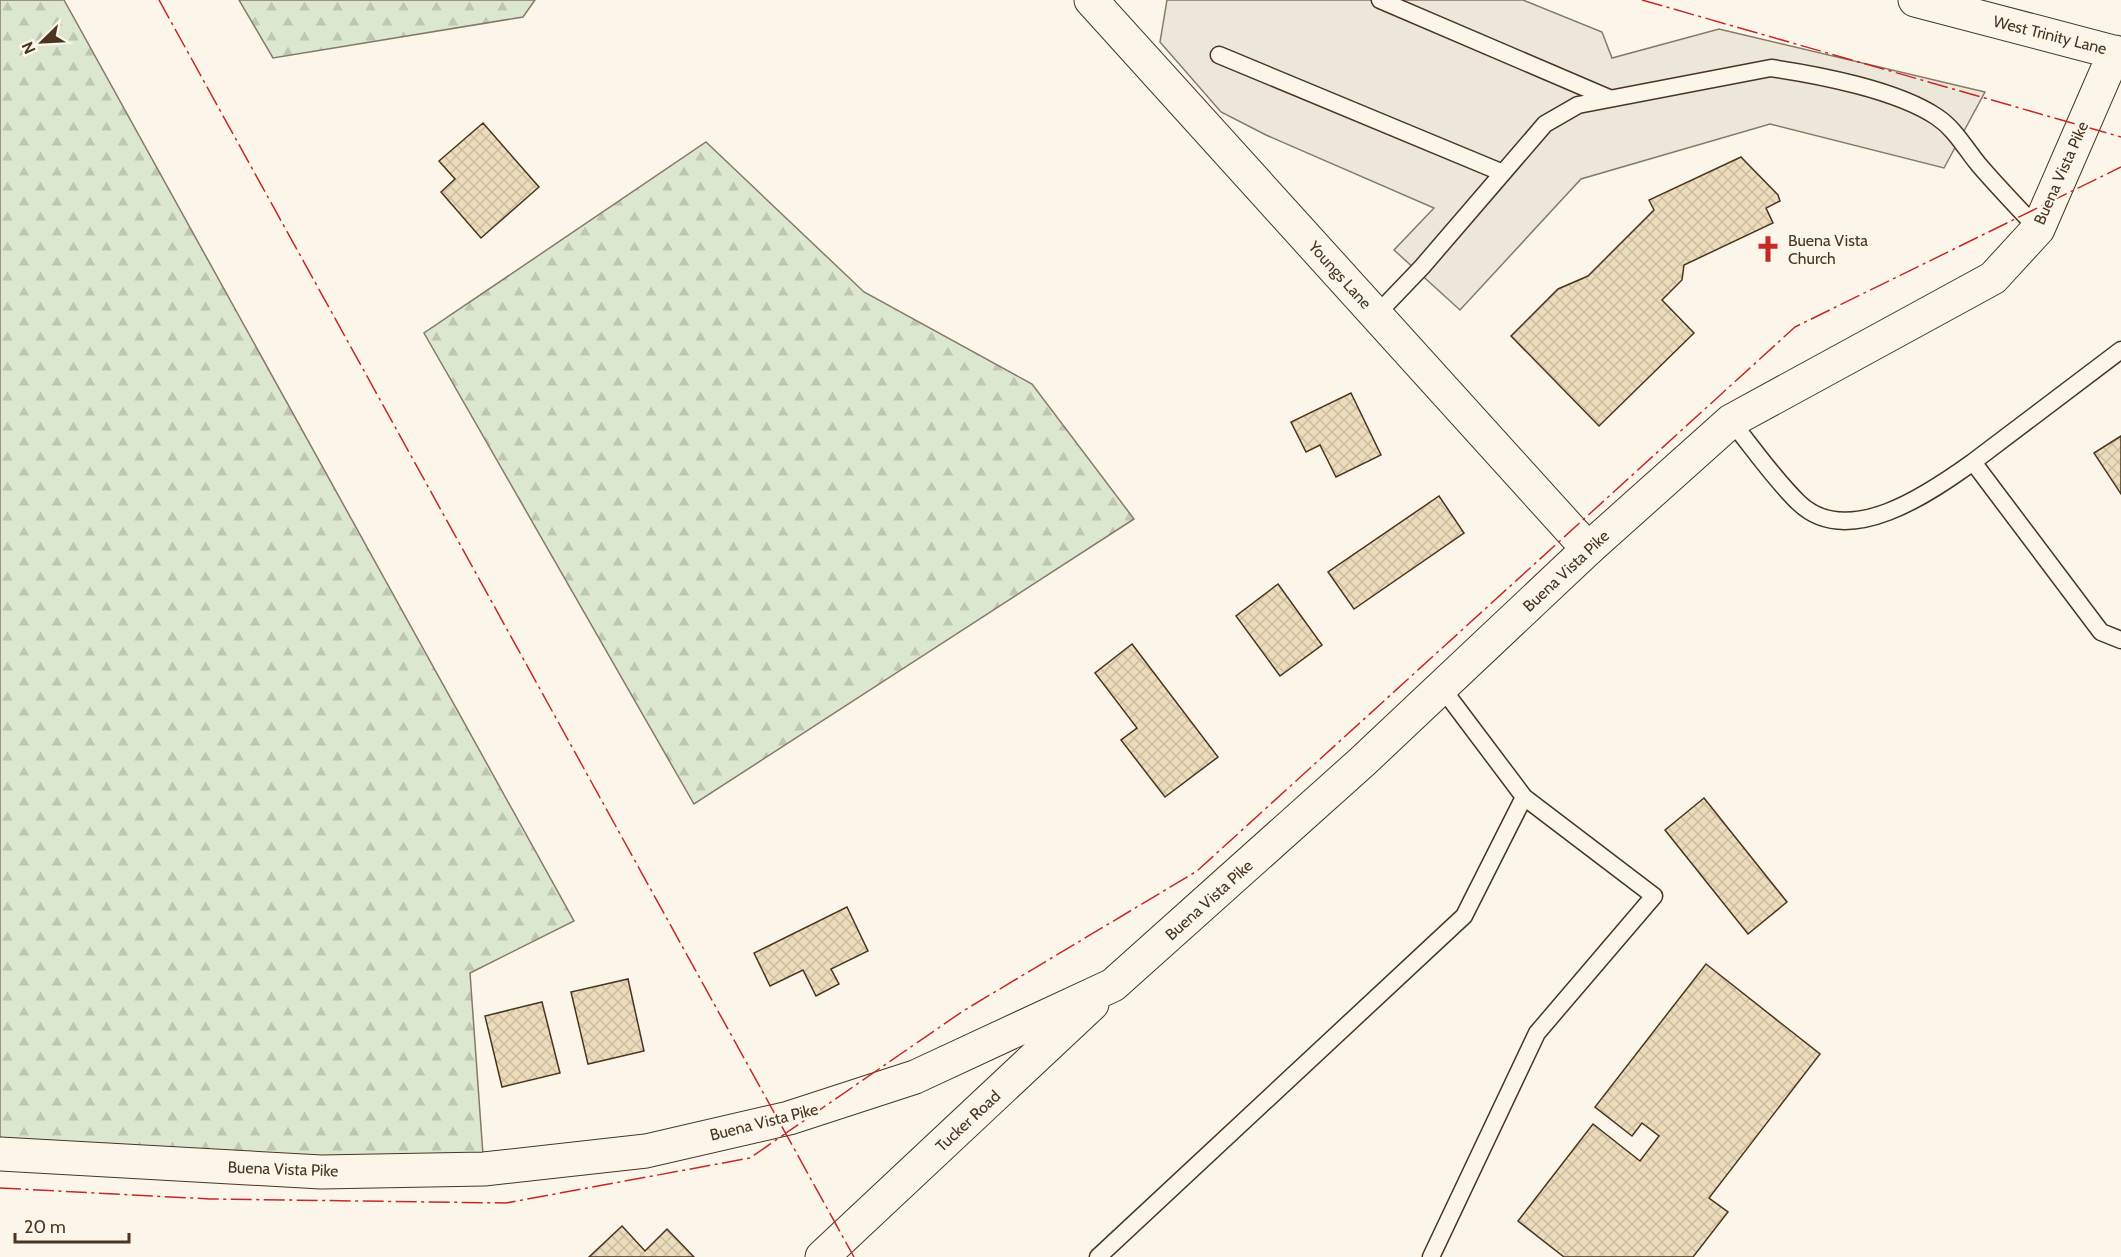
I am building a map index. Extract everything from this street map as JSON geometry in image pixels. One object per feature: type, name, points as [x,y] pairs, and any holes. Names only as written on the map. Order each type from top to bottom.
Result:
[{"type":"main road","name":"Youngs Lane","points":[[1091,0],[1588,549]]},
{"type":"main road","name":"West Trinity Lane","points":[[1915,0],[2118,53]]},
{"type":"main road","name":"Buena Vista Pike","points":[[0,1154],[321,1172],[484,1168],[646,1151],[789,1118],[915,1077],[1113,985],[1362,762],[1588,549],[1731,421],[1993,278],[2038,229],[2118,53]]},
{"type":"main road","name":"Tucker Road","points":[[822,1257],[1113,985]]},
{"type":"lane","points":[[1380,0],[1610,98]]},
{"type":"lane","points":[[1219,55],[1503,173]]},
{"type":"lane","points":[[1376,315],[1545,124],[1578,105],[1771,68],[1797,71],[1900,98],[1937,117],[1961,139],[1977,163],[2038,229]]},
{"type":"lane","points":[[1731,421],[1800,504],[1823,518],[1848,522],[1895,509],[1934,491],[2121,350]]},
{"type":"lane","points":[[1973,462],[2102,632],[2121,640]]},
{"type":"lane","points":[[1431,1257],[1537,1033],[1654,896],[1524,797],[1442,688]]},
{"type":"lane","points":[[1098,1257],[1464,916],[1524,797]]},
{"type":"green space","points":[[0,0],[64,0],[574,921],[470,973],[484,1169],[0,1154]]},
{"type":"green space","points":[[239,0],[535,0],[523,17],[273,58]]},
{"type":"green space","points":[[706,142],[864,292],[1032,384],[1134,519],[694,804],[424,333]]},
{"type":"shaded area","points":[[1167,0],[1523,0],[1602,32],[1612,58],[1719,29],[1985,92],[1944,168],[1770,124],[1581,179],[1460,310],[1394,250],[1434,208],[1266,135],[1221,112],[1160,42]]},
{"type":"building","points":[[483,123],[539,187],[481,238],[441,192],[455,179],[439,161]]},
{"type":"building","points":[[1741,157],[1778,195],[1780,201],[1766,208],[1773,223],[1684,265],[1682,280],[1662,300],[1694,333],[1599,426],[1511,336],[1558,289],[1588,276],[1654,210],[1649,200]]},
{"type":"building","points":[[1351,393],[1381,455],[1336,477],[1320,445],[1306,452],[1291,422]]},
{"type":"building","points":[[2121,436],[2121,494],[2094,453]]},
{"type":"building","points":[[1439,496],[1464,533],[1354,609],[1328,572]]},
{"type":"building","points":[[1278,584],[1322,645],[1280,676],[1236,616]]},
{"type":"building","points":[[1132,644],[1218,757],[1165,797],[1121,740],[1137,728],[1095,673]]},
{"type":"building","points":[[1704,798],[1787,902],[1748,934],[1665,830]]},
{"type":"building","points":[[847,907],[868,951],[831,969],[839,984],[816,996],[803,970],[770,986],[754,953]]},
{"type":"building","points":[[1706,964],[1820,1054],[1709,1198],[1728,1212],[1693,1257],[1564,1257],[1518,1221],[1593,1124],[1640,1161],[1659,1136],[1642,1123],[1632,1136],[1595,1107]]},
{"type":"building","points":[[628,979],[644,1051],[588,1064],[571,992]]},
{"type":"building","points":[[542,1002],[560,1073],[502,1087],[485,1016]]},
{"type":"building","points":[[622,1226],[645,1251],[667,1229],[694,1257],[589,1257]]},
{"type":"power","points":[[159,0],[854,1257]]},
{"type":"power","points":[[1642,0],[2121,137]]},
{"type":"power","points":[[0,1188],[210,1199],[506,1203],[750,1158],[963,1011],[1197,871],[1795,327],[2121,167]]},
{"type":"place","name":"Buena Vista Church","points":[[1768,249]]}]
